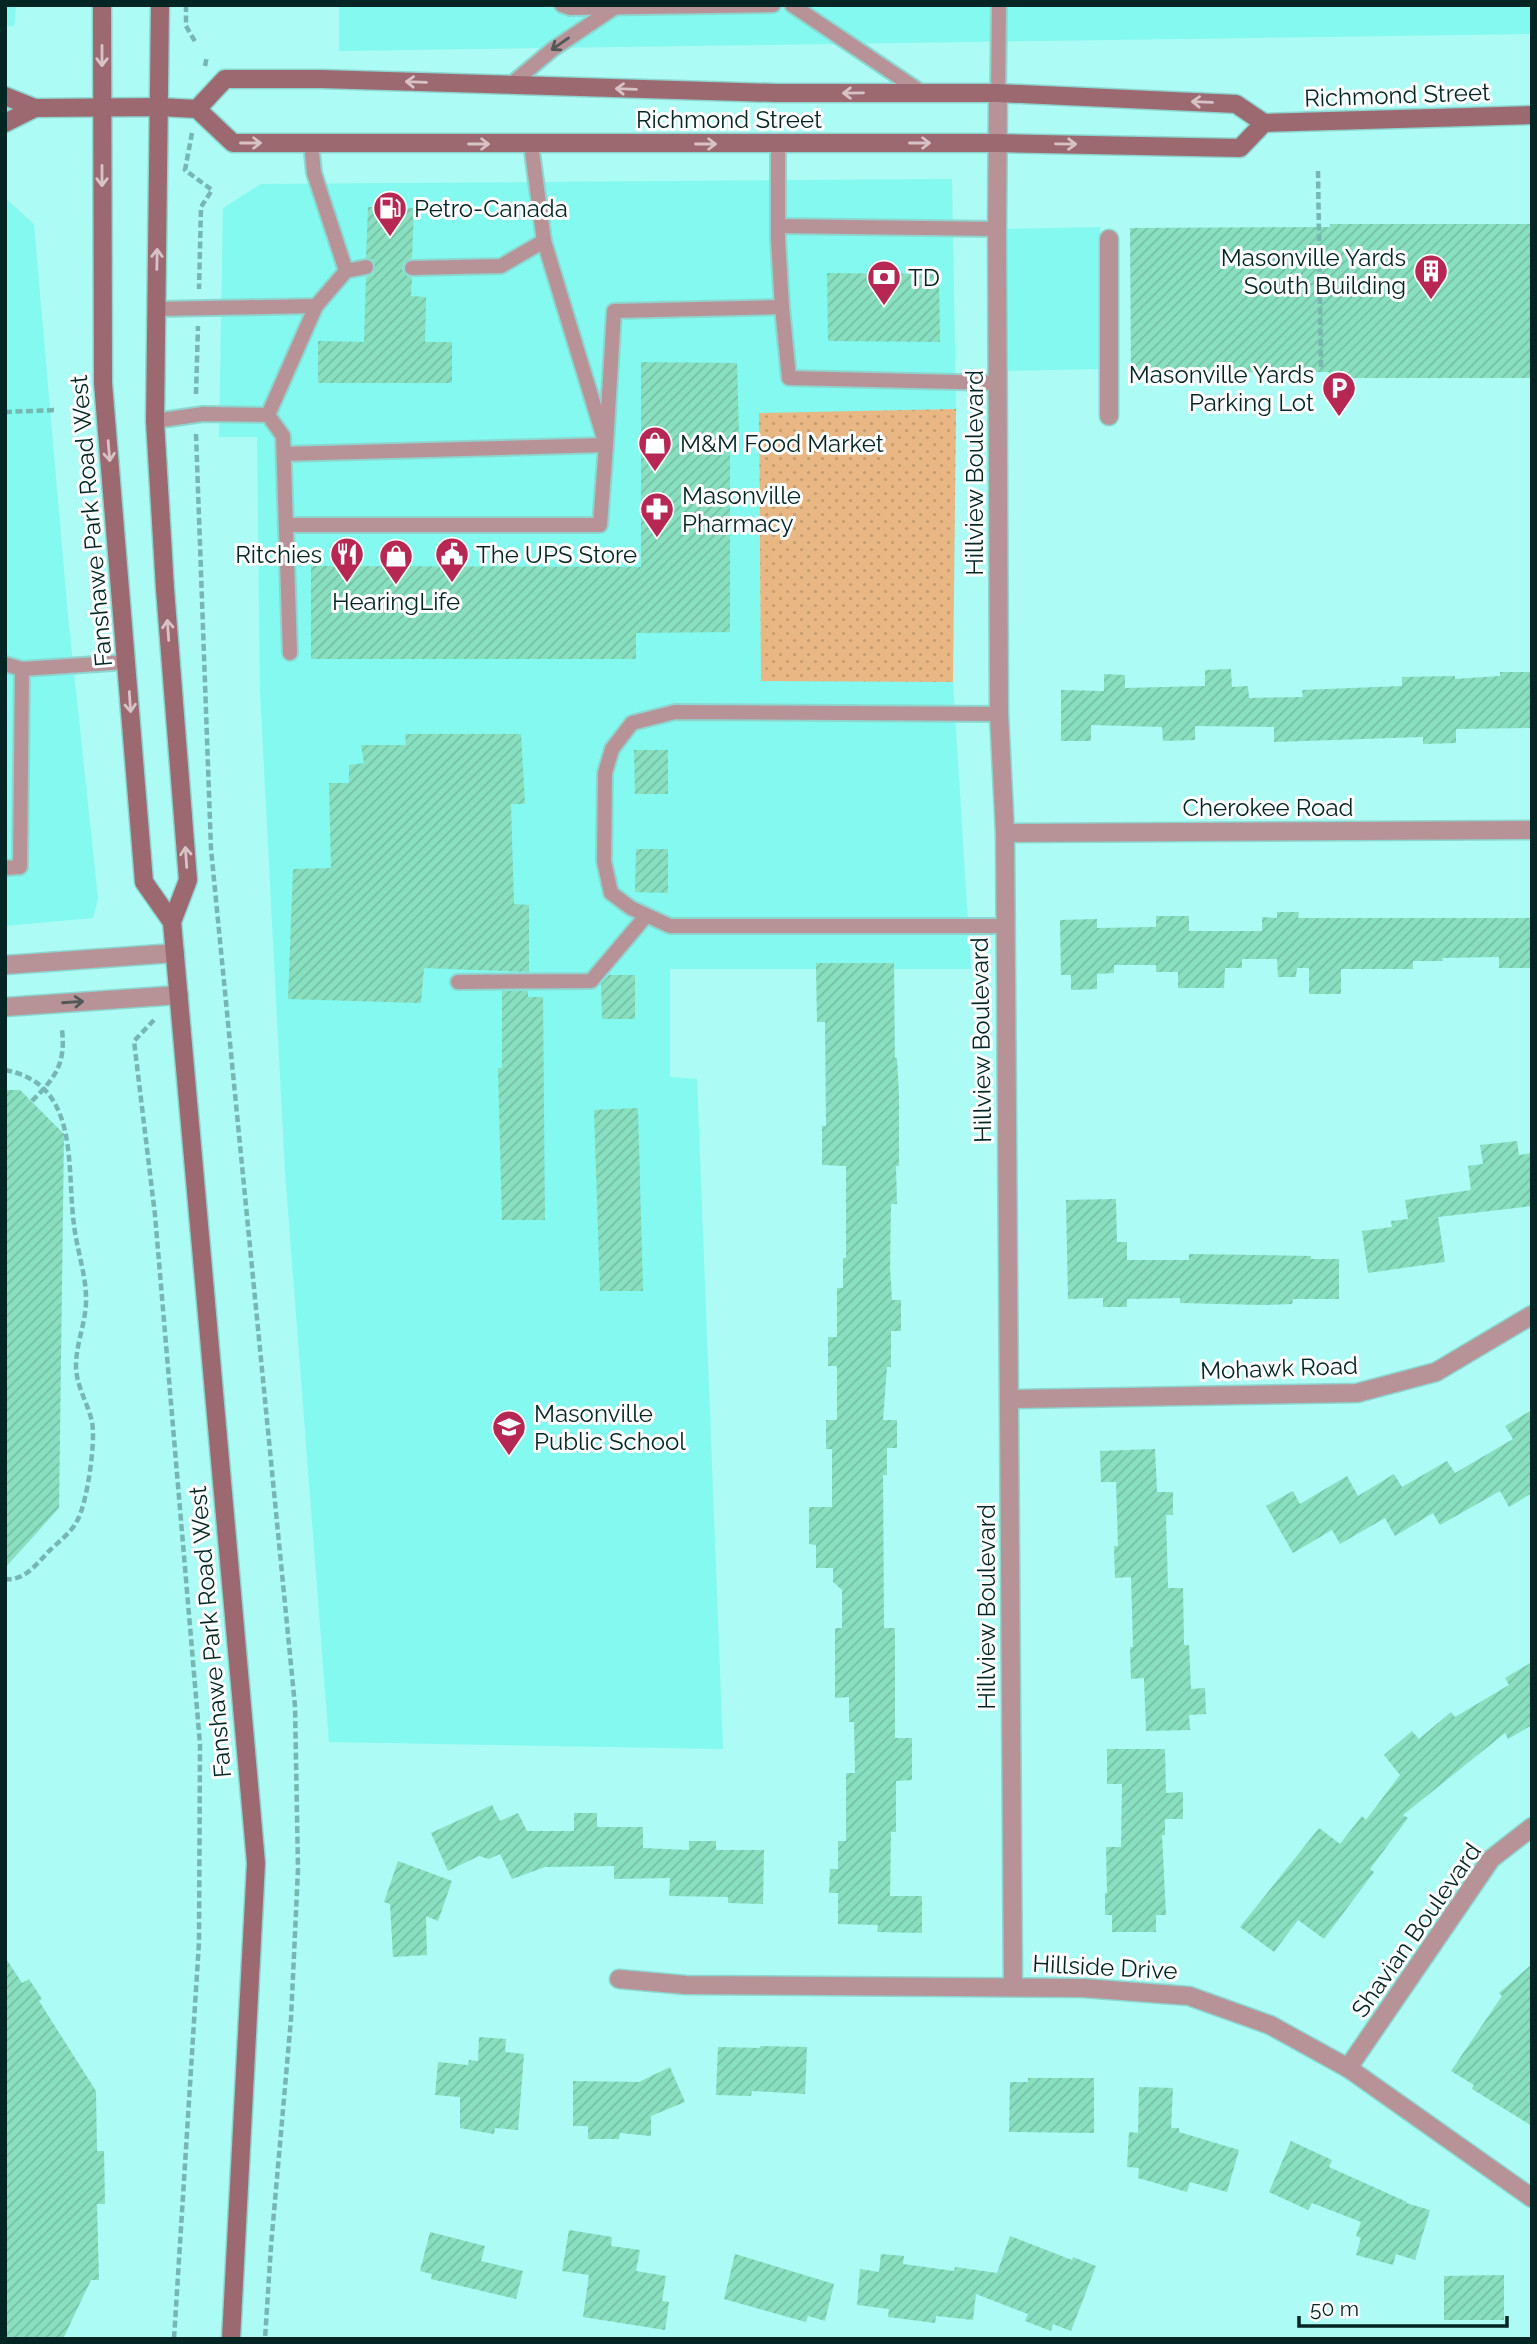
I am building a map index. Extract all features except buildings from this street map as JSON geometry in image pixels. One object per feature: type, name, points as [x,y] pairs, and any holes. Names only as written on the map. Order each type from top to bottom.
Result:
[{"type":"main road","name":"Fanshawe Park Road West","points":[[102,5],[103,383],[144,882],[172,922]]},
{"type":"main road","name":"Fanshawe Park Road West","points":[[160,5],[155,421],[188,880],[172,922],[256,1863],[230,2339]]},
{"type":"main road","name":"Richmond Street","points":[[1264,123],[1240,148],[997,143],[233,143],[197,109],[225,79],[321,79],[776,93],[998,93],[1236,104],[1264,123],[1532,115]]},
{"type":"main road","points":[[5,96],[35,108],[197,109]]},
{"type":"main road","points":[[5,123],[35,108]]},
{"type":"street","name":"Hillview Boulevard","points":[[998,93],[996,229],[999,714],[1004,833],[1013,1987]]},
{"type":"street","points":[[1109,239],[1109,416]]},
{"type":"street","name":"Cherokee Road","points":[[1004,833],[1532,830]]},
{"type":"street","points":[[5,965],[175,953]]},
{"type":"street","points":[[5,1007],[179,995]]},
{"type":"street","name":"Mohawk Road","points":[[1010,1399],[1357,1393],[1436,1372],[1532,1315]]},
{"type":"street","name":"Shavian Boulevard","points":[[1348,2068],[1491,1859],[1532,1827]]},
{"type":"street","name":"Hillside Drive","points":[[619,1979],[685,1985],[1083,1988],[1189,1996],[1270,2025],[1348,2068],[1532,2198]]},
{"type":"lane","points":[[562,5],[570,8],[772,5]]},
{"type":"lane","points":[[792,5],[921,92]]},
{"type":"lane","points":[[998,93],[999,5]]},
{"type":"lane","points":[[509,86],[553,49],[615,8]]},
{"type":"lane","points":[[311,143],[314,173],[346,271]]},
{"type":"lane","points":[[531,144],[544,241],[606,445]]},
{"type":"lane","points":[[778,144],[778,226],[789,378],[998,383]]},
{"type":"lane","points":[[778,226],[996,229]]},
{"type":"lane","points":[[412,268],[501,266],[544,241]]},
{"type":"lane","points":[[268,415],[316,306],[346,271],[366,267]]},
{"type":"lane","points":[[156,309],[316,306]]},
{"type":"lane","points":[[286,525],[600,525],[614,311],[782,307]]},
{"type":"lane","points":[[155,421],[196,414],[268,415]]},
{"type":"lane","points":[[268,415],[283,436],[290,653]]},
{"type":"lane","points":[[284,454],[606,445]]},
{"type":"lane","points":[[5,664],[22,669],[127,662]]},
{"type":"lane","points":[[5,868],[20,867],[22,669]]},
{"type":"lane","points":[[999,714],[675,712],[632,723],[612,749],[605,773],[604,861],[611,893],[631,908],[670,926],[1003,926]]},
{"type":"lane","points":[[458,982],[591,981],[646,916]]},
{"type":"path","points":[[186,5],[186,26],[196,43]]},
{"type":"path","points":[[185,170],[212,190],[201,207],[196,414],[211,849],[295,1706],[298,1869],[292,2006],[265,2339]]},
{"type":"path","points":[[1318,171],[1321,367]]},
{"type":"path","points":[[5,412],[57,410]]},
{"type":"path","points":[[174,2339],[199,1942],[201,1744],[155,1215],[134,1041],[179,995]]},
{"type":"path","points":[[32,1101],[55,1077],[62,1060],[62,1030]]},
{"type":"path","points":[[5,1070],[15,1072],[44,1088],[61,1114],[67,1134],[74,1226],[86,1291],[84,1326],[76,1351],[76,1371],[92,1423],[91,1466],[77,1522],[29,1572],[14,1580],[5,1579]]},
{"type":"shaded area","points":[[5,5],[16,5],[14,26],[5,26]]},
{"type":"shaded area","points":[[339,5],[1532,5],[1532,34],[339,51]]},
{"type":"shaded area","name":"Masonville Public School","points":[[952,179],[956,409],[759,414],[761,680],[953,682],[971,969],[670,969],[670,1077],[697,1079],[723,1749],[329,1742],[285,1172],[260,691],[257,437],[219,437],[223,208],[261,184]]},
{"type":"shaded area","points":[[5,198],[34,224],[68,616],[98,899],[93,918],[5,926]]},
{"type":"shaded area","points":[[1100,227],[1103,369],[1006,371],[1003,229]]},
{"type":"shaded area","points":[[956,409],[953,682],[761,681],[759,413]]},
{"type":"place","name":"Petro-Canada","points":[[390,238]]},
{"type":"place","name":"Masonville Yards South Building","points":[[1431,301]]},
{"type":"place","name":"TD","points":[[884,307]]},
{"type":"place","name":"Masonville Yards Parking Lot","points":[[1339,418]]},
{"type":"place","name":"M&M Food Market","points":[[655,473]]},
{"type":"place","name":"Masonville Pharmacy","points":[[657,539]]},
{"type":"place","name":"Ritchies","points":[[347,584]]},
{"type":"place","name":"The UPS Store","points":[[452,584]]},
{"type":"place","name":"HearingLife","points":[[396,586]]},
{"type":"place","name":"Masonville Public School","points":[[509,1457]]}]
